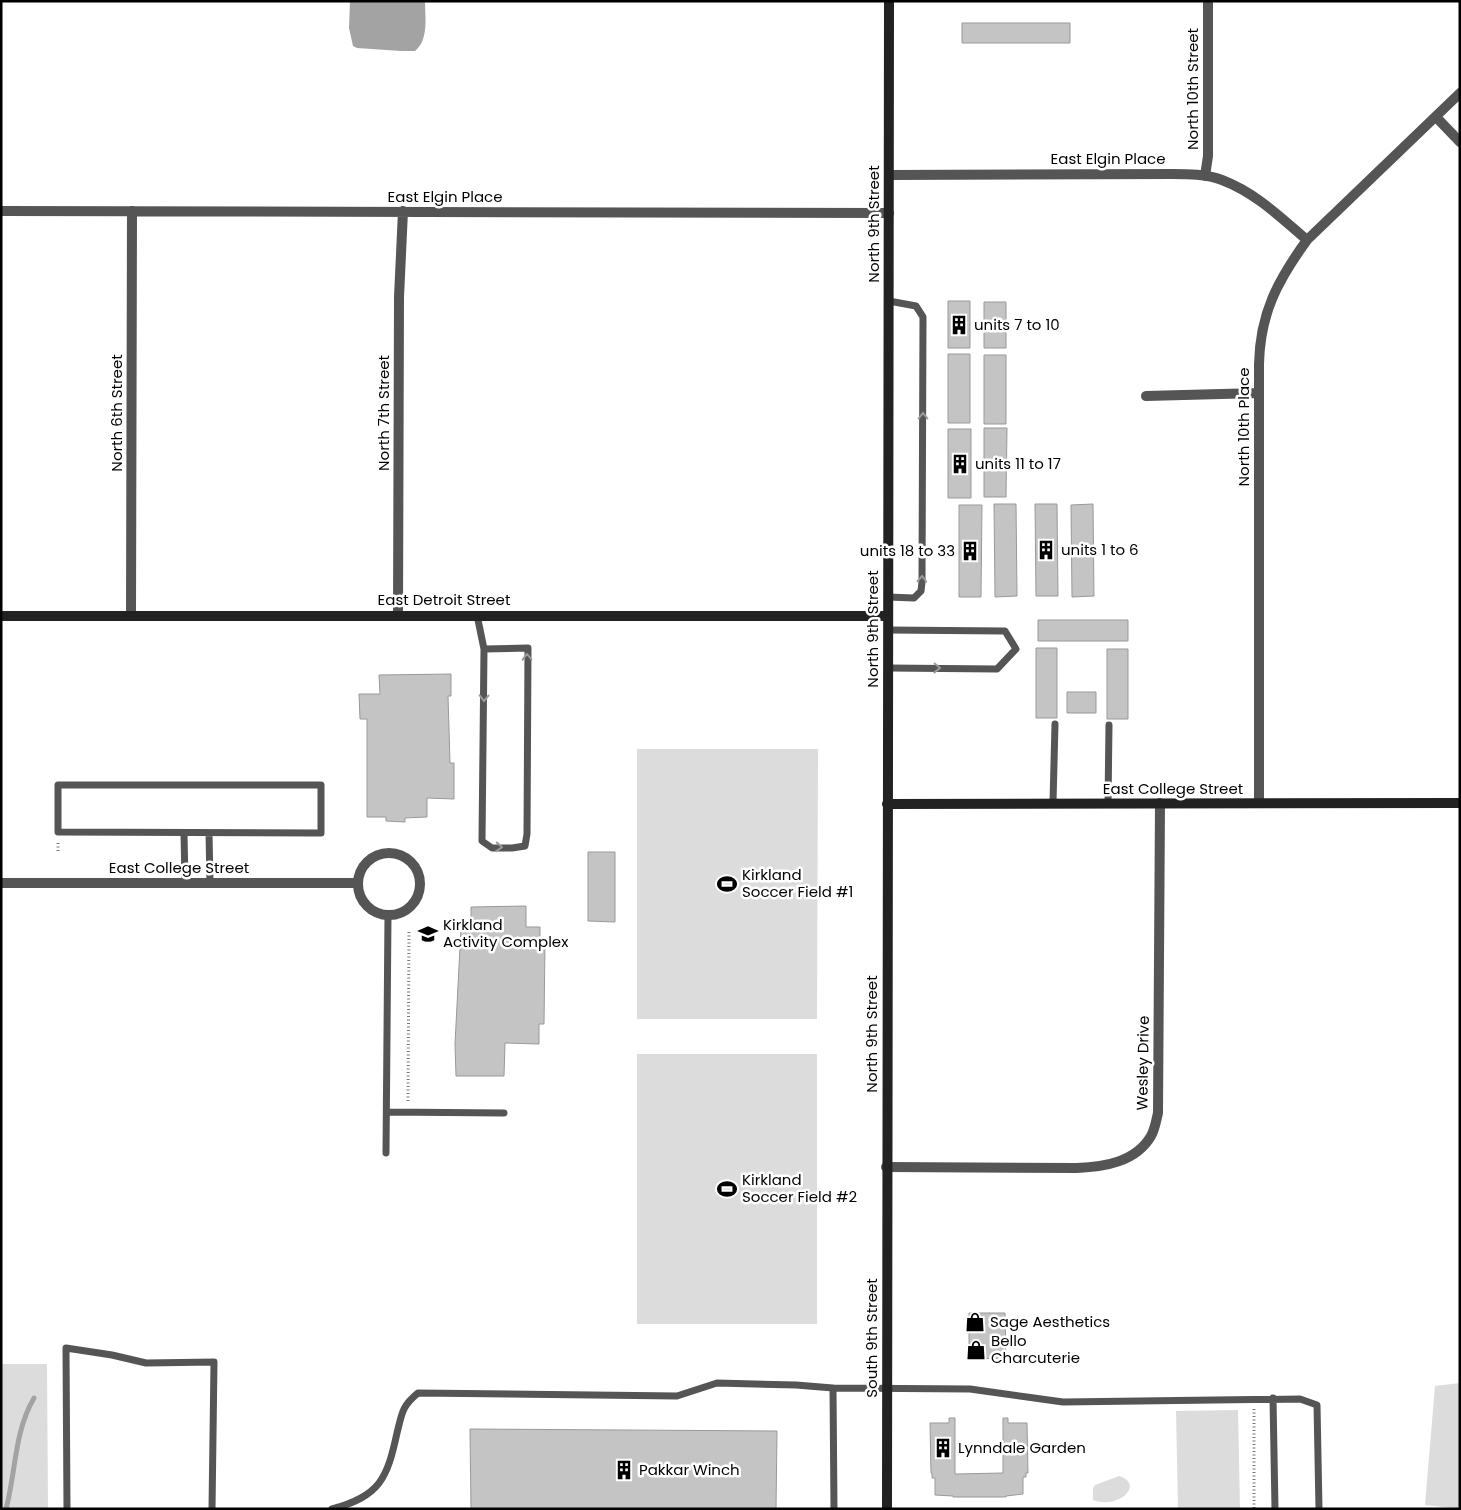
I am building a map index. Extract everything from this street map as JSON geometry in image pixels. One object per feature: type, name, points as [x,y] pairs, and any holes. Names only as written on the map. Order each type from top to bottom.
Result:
[{"type":"main road","name":"North 9th Street","points":[[886,1167],[889,301],[888,1]]},
{"type":"main road","name":"East Detroit Street","points":[[1,616],[888,616]]},
{"type":"main road","name":"East College Street","points":[[887,804],[1460,803]]},
{"type":"main road","name":"South 9th Street","points":[[886,1167],[886,1509]]},
{"type":"street","name":"North 10th Street","points":[[1205,176],[1208,156],[1208,1]]},
{"type":"street","name":"North 10th Place","points":[[1259,803],[1259,348],[1261,332],[1269,304],[1282,278],[1307,240],[1460,93]]},
{"type":"street","points":[[1436,117],[1460,142]]},
{"type":"street","name":"East Elgin Place","points":[[889,175],[1172,174],[1205,176],[1221,180],[1250,193],[1265,203],[1307,240]]},
{"type":"street","name":"North 6th Street","points":[[132,210],[132,616]]},
{"type":"street","name":"East Elgin Place","points":[[1,211],[889,213]]},
{"type":"street","name":"North 7th Street","points":[[398,615],[399,297],[403,211]]},
{"type":"street","points":[[1146,396],[1259,393]]},
{"type":"street","name":"Wesley Drive","points":[[886,1167],[1099,1167],[1110,1165],[1134,1154],[1151,1137],[1158,1113],[1160,803]]},
{"type":"street","points":[[384,854],[395,854],[405,858],[413,865],[418,874],[420,885],[418,895],[413,904],[397,914],[388,915],[378,913],[362,901],[358,883],[360,872],[366,863],[374,857],[384,854]]},
{"type":"street","name":"East College Street","points":[[1,883],[358,883]]},
{"type":"lane","points":[[888,598],[914,598],[921,592],[923,317],[916,306],[889,301]]},
{"type":"lane","points":[[477,615],[484,649],[482,841],[492,848],[525,846],[528,648],[484,649]]},
{"type":"lane","points":[[888,630],[1005,631],[1016,650],[997,669],[888,668]]},
{"type":"lane","points":[[1053,803],[1055,724]]},
{"type":"lane","points":[[1108,804],[1109,725]]},
{"type":"lane","points":[[58,785],[321,785],[321,833],[184,833],[58,832],[58,785]]},
{"type":"lane","points":[[184,833],[185,883]]},
{"type":"lane","points":[[209,833],[210,883]]},
{"type":"lane","points":[[386,1153],[388,915]]},
{"type":"lane","points":[[387,1112],[504,1113]]},
{"type":"lane","points":[[67,1509],[66,1348],[112,1355],[146,1363],[214,1362],[212,1509]]},
{"type":"lane","points":[[332,1509],[367,1495],[381,1483],[390,1460],[402,1412],[408,1402],[418,1393],[677,1396],[717,1384],[796,1385],[833,1388],[970,1389],[1063,1402],[1300,1399],[1317,1405],[1319,1509]]},
{"type":"lane","points":[[833,1388],[834,1509]]},
{"type":"lane","points":[[1273,1398],[1275,1509]]},
{"type":"path","points":[[407,1112],[409,931]]},
{"type":"path","points":[[1254,1409],[1254,1509]]},
{"type":"shaded area","points":[[350,1],[425,1],[425,28],[419,46],[415,51],[401,51],[357,48],[353,46],[349,28]]},
{"type":"shaded area","name":"Kirkland Soccer Field #1","points":[[637,749],[818,749],[817,1019],[637,1019]]},
{"type":"shaded area","name":"Kirkland Soccer Field #2","points":[[637,1054],[817,1054],[817,1324],[637,1324]]},
{"type":"shaded area","points":[[1,1364],[47,1364],[48,1509],[1,1509]]},
{"type":"shaded area","points":[[1460,1383],[1460,1509],[1425,1505],[1435,1386]]},
{"type":"shaded area","points":[[1238,1410],[1240,1509],[1178,1509],[1176,1411]]},
{"type":"shaded area","points":[[1119,1476],[1130,1485],[1126,1495],[1112,1502],[1093,1500],[1093,1488],[1095,1485]]},
{"type":"building","points":[[962,23],[1070,23],[1070,43],[962,43]]},
{"type":"building","name":"units 7 to 10","points":[[948,301],[970,301],[970,348],[948,348]]},
{"type":"building","name":"units 7 to 10","points":[[984,302],[1006,302],[1006,348],[984,348]]},
{"type":"building","points":[[948,354],[970,354],[970,423],[948,423]]},
{"type":"building","points":[[984,355],[1006,355],[1006,424],[984,424]]},
{"type":"building","points":[[984,428],[1007,428],[1006,497],[984,497]]},
{"type":"building","name":"units 11 to 17","points":[[948,429],[971,429],[971,498],[948,498]]},
{"type":"building","points":[[994,504],[1016,504],[1017,596],[995,597]]},
{"type":"building","name":"units 1 to 6","points":[[1035,504],[1057,504],[1058,596],[1036,596]]},
{"type":"building","points":[[1093,504],[1094,596],[1072,597],[1071,505]]},
{"type":"building","name":"units 18 to 33","points":[[959,505],[982,505],[981,597],[959,597]]},
{"type":"building","points":[[1038,620],[1128,620],[1128,641],[1038,641]]},
{"type":"building","points":[[1036,648],[1057,648],[1057,718],[1036,718]]},
{"type":"building","points":[[1107,649],[1128,649],[1128,719],[1107,719]]},
{"type":"building","points":[[451,674],[451,696],[448,696],[450,763],[454,763],[454,799],[427,798],[427,817],[405,818],[405,822],[386,821],[386,817],[367,817],[367,719],[360,719],[359,694],[380,694],[379,675]]},
{"type":"building","points":[[1067,692],[1096,692],[1096,713],[1067,713]]},
{"type":"building","points":[[588,852],[615,852],[615,922],[588,921]]},
{"type":"building","points":[[526,906],[526,927],[540,927],[540,942],[545,942],[544,1024],[539,1024],[539,1044],[505,1043],[504,1076],[456,1076],[455,1044],[461,928],[471,927],[471,907]]},
{"type":"building","points":[[969,1313],[1005,1313],[1006,1358],[969,1359]]},
{"type":"building","name":"Lynndale Garden","points":[[949,1418],[955,1418],[955,1474],[1003,1473],[1003,1418],[1008,1418],[1008,1423],[1027,1423],[1028,1473],[1026,1473],[1026,1477],[1023,1477],[1023,1494],[1006,1497],[935,1495],[935,1478],[932,1478],[931,1473],[930,1423],[949,1423]]},
{"type":"building","name":"Pakkar Winch","points":[[470,1429],[777,1431],[776,1509],[471,1509]]},
{"type":"waterway","points":[[6,1509],[19,1438],[27,1411],[34,1398]]},
{"type":"place","name":"units 7 to 10","points":[[959,325]]},
{"type":"place","name":"units 11 to 17","points":[[960,464]]},
{"type":"place","name":"units 1 to 6","points":[[1046,550]]},
{"type":"place","name":"units 18 to 33","points":[[970,551]]},
{"type":"place","name":"Kirkland Soccer Field #1","points":[[727,884]]},
{"type":"place","name":"Kirkland Activity Complex","points":[[428,934]]},
{"type":"place","name":"Kirkland Soccer Field #2","points":[[727,1189]]},
{"type":"place","name":"Sage Aesthetics","points":[[975,1322]]},
{"type":"place","name":"Bello Charcuterie","points":[[976,1350]]},
{"type":"place","name":"Lynndale Garden","points":[[943,1448]]},
{"type":"place","name":"Pakkar Winch","points":[[624,1470]]}]
